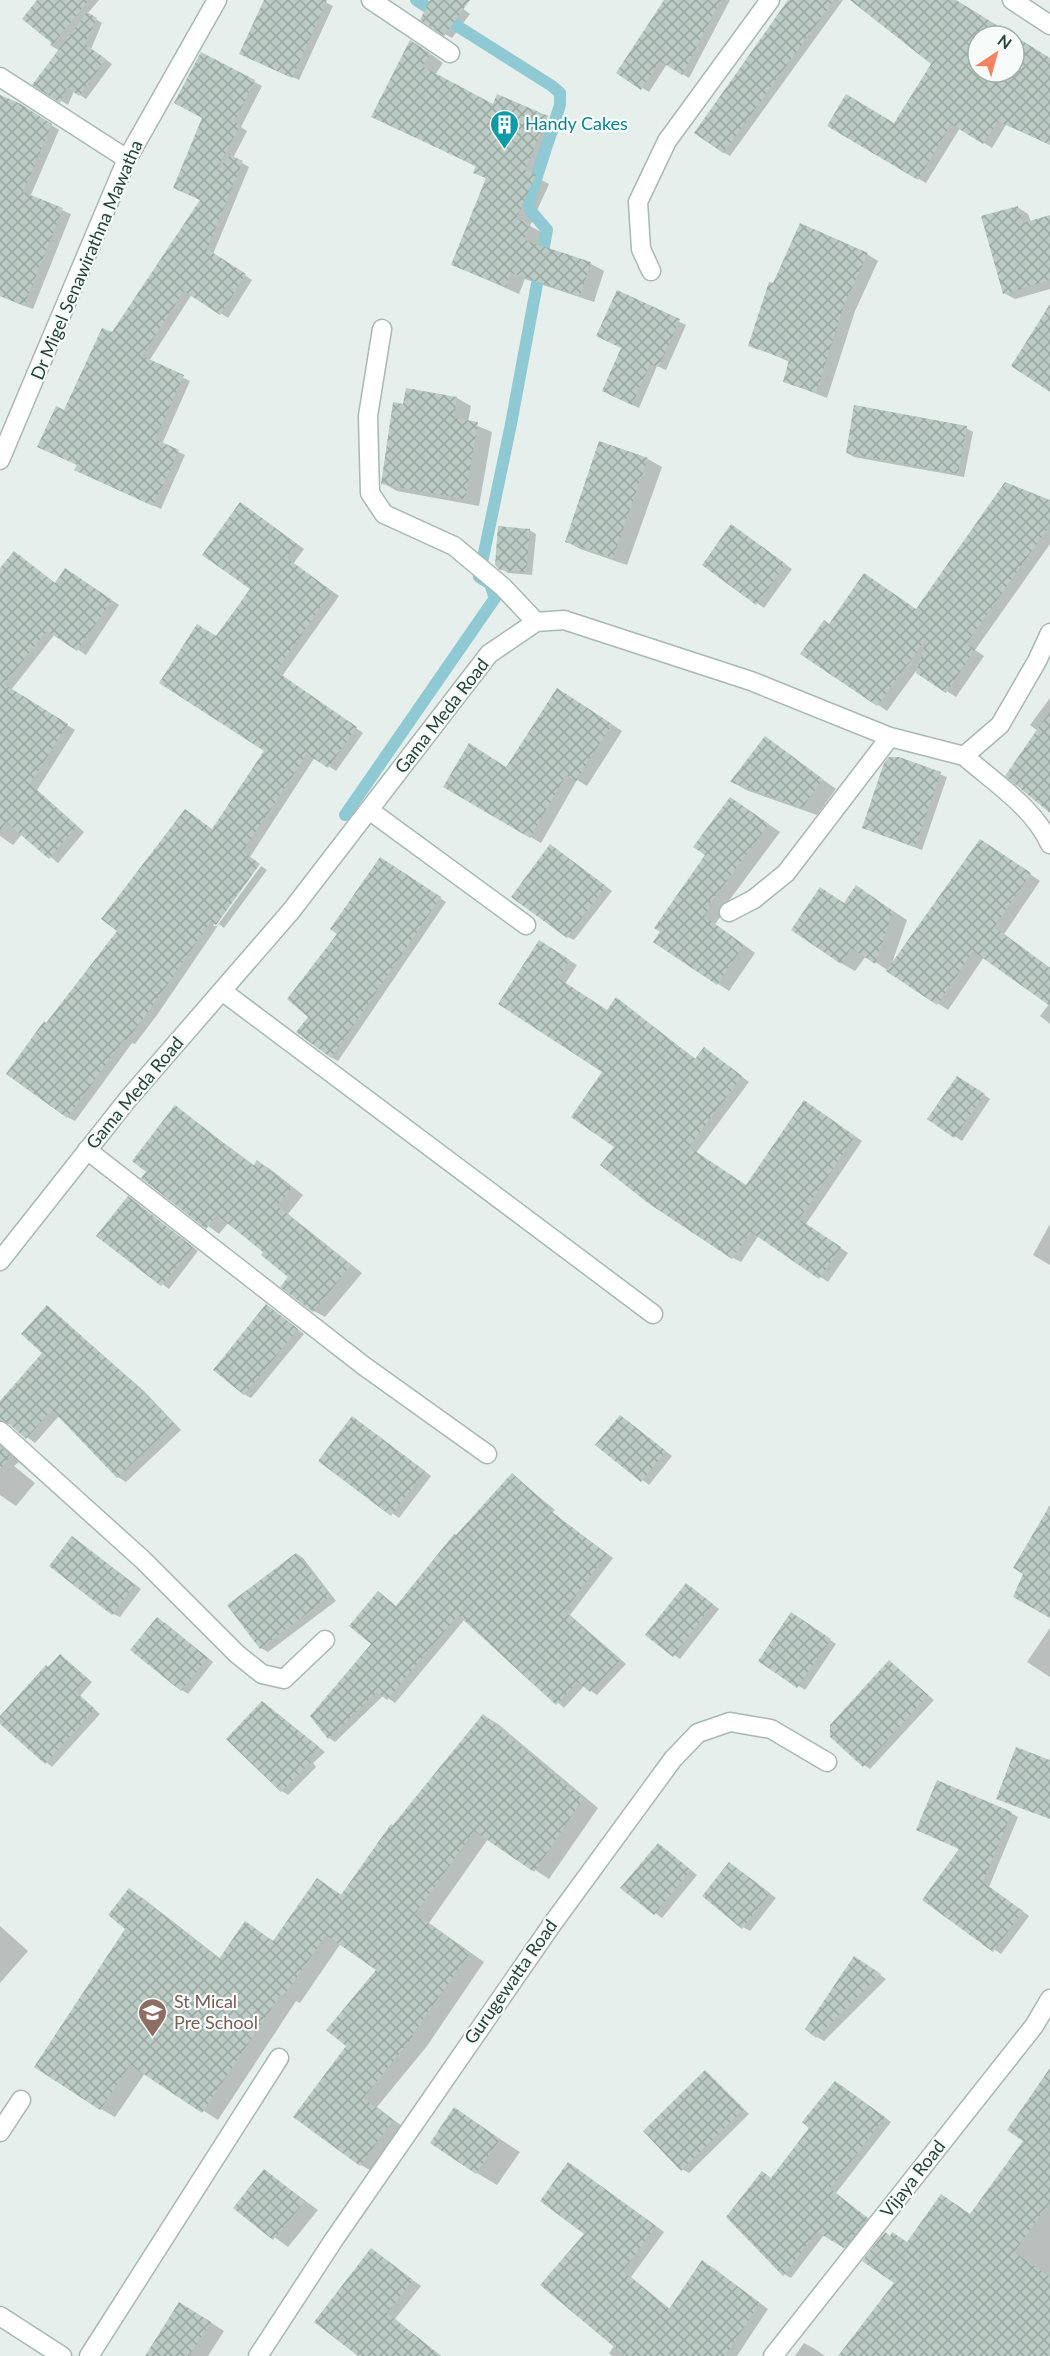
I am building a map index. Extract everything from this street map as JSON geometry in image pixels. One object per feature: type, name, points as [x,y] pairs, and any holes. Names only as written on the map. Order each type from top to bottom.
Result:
[{"type":"street","name":"Dr Migel Senawirathna Mawatha","points":[[0,460],[127,159],[217,0]]},
{"type":"street","points":[[371,0],[450,53]]},
{"type":"street","points":[[651,271],[641,249],[638,202],[667,141],[770,0]]},
{"type":"street","points":[[1012,0],[1050,25]]},
{"type":"street","points":[[0,77],[127,159]]},
{"type":"street","points":[[382,330],[368,416],[370,494],[384,514],[454,546],[503,587],[536,622],[564,620],[751,681],[890,737],[964,756],[1023,807],[1044,830],[1050,844]]},
{"type":"street","name":"Gama Meda Road","points":[[0,1261],[6,1238],[87,1150],[291,911],[489,654],[536,622]]},
{"type":"street","points":[[964,756],[1000,725],[1050,633]]},
{"type":"street","points":[[729,912],[754,899],[786,873],[890,737]]},
{"type":"street","points":[[369,810],[526,925]]},
{"type":"street","points":[[222,991],[653,1314]]},
{"type":"street","points":[[87,1150],[364,1366],[487,1454]]},
{"type":"street","points":[[0,1431],[143,1560],[237,1654],[262,1674],[284,1679],[325,1640]]},
{"type":"street","name":"Gurugewatta Road","points":[[258,2356],[333,2241],[553,1923],[673,1759],[698,1733],[730,1722],[771,1729],[826,1762]]},
{"type":"street","name":"Vijaya Road","points":[[773,2356],[1034,2026],[1050,1999]]},
{"type":"street","points":[[88,2356],[279,2058]]},
{"type":"street","points":[[0,2132],[21,2100]]},
{"type":"street","points":[[0,2316],[62,2356]]},
{"type":"building","points":[[37,0],[89,0],[53,44],[22,19]]},
{"type":"building","points":[[264,0],[327,0],[292,78],[239,54]]},
{"type":"building","points":[[430,0],[470,0],[444,36],[420,20]]},
{"type":"building","points":[[664,0],[721,0],[682,75],[660,61],[641,90],[616,73]]},
{"type":"building","points":[[788,0],[834,0],[723,153],[694,133]]},
{"type":"building","points":[[850,0],[956,0],[995,24],[966,24],[966,84],[1026,84],[1026,43],[1050,58],[1050,145],[998,121],[983,144],[951,124],[918,180],[827,126],[846,94],[894,123],[931,64]]},
{"type":"building","points":[[87,12],[97,18],[85,44],[106,59],[79,96],[67,87],[60,103],[32,85]]},
{"type":"building","points":[[410,40],[431,54],[422,66],[493,104],[497,94],[548,116],[525,170],[536,175],[516,219],[530,224],[524,240],[591,262],[580,296],[511,273],[506,287],[451,265],[486,178],[473,173],[476,166],[371,117]]},
{"type":"building","points":[[201,52],[255,80],[234,122],[240,125],[215,173],[230,155],[243,161],[207,249],[246,274],[220,315],[184,291],[142,356],[184,375],[155,439],[179,450],[153,506],[74,470],[77,465],[37,447],[56,406],[64,410],[102,328],[112,332],[200,200],[173,188],[202,118],[174,103]]},
{"type":"building","points":[[0,95],[19,103],[52,124],[23,192],[63,208],[24,306],[0,296]]},
{"type":"building","points":[[1018,206],[1023,223],[1050,215],[1050,280],[1003,294],[981,216]]},
{"type":"building","points":[[800,223],[868,253],[844,305],[816,393],[783,382],[789,360],[748,346],[769,282],[773,283]]},
{"type":"building","points":[[617,290],[680,319],[659,367],[650,364],[632,405],[602,391],[621,348],[596,336]]},
{"type":"building","points":[[1050,304],[1050,392],[1011,366]]},
{"type":"building","points":[[406,388],[457,397],[454,418],[478,422],[465,499],[381,484],[393,402],[403,404]]},
{"type":"building","points":[[854,405],[967,426],[958,474],[846,453]]},
{"type":"building","points":[[599,441],[648,458],[613,558],[565,542]]},
{"type":"building","points":[[1005,482],[1050,500],[1050,525],[966,644],[975,649],[946,693],[916,673],[927,638],[877,706],[800,654],[824,620],[829,624],[864,573],[916,609]]},
{"type":"building","points":[[240,502],[297,544],[287,558],[332,591],[276,671],[357,727],[328,768],[307,754],[243,851],[260,864],[216,925],[211,921],[149,1011],[126,1041],[124,1039],[67,1118],[6,1074],[44,1021],[46,1023],[117,931],[101,919],[185,809],[212,829],[264,751],[159,683],[197,624],[216,636],[250,589],[202,555]]},
{"type":"building","points":[[731,524],[786,564],[756,605],[702,565]]},
{"type":"building","points":[[498,526],[530,529],[526,572],[500,570],[495,565]]},
{"type":"building","points":[[14,551],[55,583],[65,568],[112,600],[77,651],[47,631],[4,684],[68,724],[30,784],[77,826],[49,859],[6,822],[0,831],[0,568]]},
{"type":"building","points":[[557,688],[612,724],[576,781],[566,775],[530,838],[443,787],[469,743],[506,767]]},
{"type":"building","points":[[1050,711],[1050,813],[1005,776]]},
{"type":"building","points":[[765,736],[823,779],[802,808],[730,782]]},
{"type":"building","points":[[889,757],[899,757],[941,772],[915,847],[862,828],[884,763]]},
{"type":"building","points":[[730,797],[769,824],[708,906],[710,908],[704,916],[744,945],[717,985],[653,942],[660,932],[654,928],[705,855],[693,847]]},
{"type":"building","points":[[980,839],[1031,873],[994,927],[1050,968],[1050,1006],[973,951],[937,1005],[886,971]]},
{"type":"building","points":[[550,844],[606,886],[567,938],[511,897]]},
{"type":"building","points":[[380,857],[441,897],[331,1058],[296,1032],[308,1017],[287,999],[337,934],[330,929]]},
{"type":"building","points":[[856,885],[893,911],[875,964],[851,948],[841,964],[791,930],[820,887],[844,903]]},
{"type":"building","points":[[539,940],[570,960],[558,978],[607,1010],[616,997],[695,1059],[704,1047],[742,1076],[689,1147],[746,1185],[804,1100],[855,1136],[799,1219],[841,1247],[819,1279],[751,1232],[732,1259],[648,1203],[600,1165],[614,1147],[571,1117],[602,1072],[498,1004]]},
{"type":"building","points":[[957,1076],[985,1094],[954,1138],[927,1119]]},
{"type":"building","points":[[175,1105],[253,1166],[257,1160],[292,1188],[277,1206],[351,1265],[313,1312],[280,1287],[288,1277],[261,1255],[263,1252],[217,1215],[206,1229],[141,1178],[146,1172],[132,1161]]},
{"type":"building","points":[[128,1196],[193,1247],[161,1286],[96,1236]]},
{"type":"building","points":[[266,1304],[298,1329],[244,1395],[213,1370]]},
{"type":"building","points":[[47,1305],[136,1385],[174,1424],[117,1478],[52,1410],[26,1439],[8,1423],[0,1420],[0,1401],[42,1353],[21,1334]]},
{"type":"building","points":[[620,1415],[666,1451],[641,1482],[595,1445]]},
{"type":"building","points":[[352,1416],[425,1471],[391,1516],[318,1461]]},
{"type":"building","points":[[0,1446],[11,1456],[0,1469]]},
{"type":"building","points":[[512,1473],[549,1506],[547,1508],[607,1554],[564,1611],[620,1660],[590,1692],[578,1682],[556,1705],[458,1615],[387,1700],[377,1692],[328,1739],[310,1716],[371,1644],[349,1626],[378,1591],[396,1606],[454,1534],[456,1535]]},
{"type":"building","points":[[1050,1505],[1050,1618],[1013,1597],[1023,1574],[1013,1568]]},
{"type":"building","points":[[72,1536],[135,1585],[112,1615],[49,1566]]},
{"type":"building","points":[[296,1553],[330,1596],[260,1649],[227,1605]]},
{"type":"building","points":[[686,1583],[713,1604],[673,1657],[645,1635]]},
{"type":"building","points":[[791,1612],[831,1639],[797,1688],[758,1661]]},
{"type":"building","points":[[157,1617],[208,1658],[181,1691],[130,1650]]},
{"type":"building","points":[[60,1654],[87,1678],[75,1691],[95,1709],[45,1764],[0,1724],[0,1716],[46,1665],[48,1667]]},
{"type":"building","points":[[889,1660],[928,1695],[863,1767],[830,1737],[830,1725]]},
{"type":"building","points":[[262,1701],[319,1747],[307,1759],[311,1762],[281,1792],[226,1739]]},
{"type":"building","points":[[483,1714],[583,1799],[534,1872],[474,1831],[415,1914],[470,1953],[412,2035],[413,2037],[363,2098],[393,2120],[360,2166],[293,2117],[346,2046],[326,2030],[376,1970],[326,1935],[284,1996],[281,1994],[202,2113],[130,2065],[100,2110],[34,2067],[125,1929],[108,1915],[129,1888],[219,1959],[245,1921],[273,1941],[317,1878],[341,1895],[391,1824],[393,1825]]},
{"type":"building","points":[[1016,1747],[1050,1760],[1050,1819],[996,1799]]},
{"type":"building","points":[[937,1780],[1012,1812],[983,1882],[1023,1911],[993,1952],[922,1900],[959,1849],[916,1830]]},
{"type":"building","points":[[658,1843],[691,1870],[654,1915],[620,1888]]},
{"type":"building","points":[[729,1862],[770,1893],[742,1929],[702,1896]]},
{"type":"building","points":[[854,1956],[881,1974],[816,2038],[805,2029]]},
{"type":"building","points":[[1050,2068],[1050,2202],[1014,2252],[1050,2277],[1050,2356],[838,2356],[894,2283],[862,2261],[885,2232],[890,2236],[892,2232],[907,2242],[941,2194],[970,2214],[1023,2141],[1007,2130]]},
{"type":"building","points":[[705,2070],[744,2109],[681,2171],[643,2131]]},
{"type":"building","points":[[835,2081],[885,2117],[830,2189],[868,2218],[844,2248],[817,2232],[783,2276],[726,2217],[762,2171],[771,2178],[809,2128],[802,2122]]},
{"type":"building","points":[[454,2107],[500,2139],[476,2174],[430,2143]]},
{"type":"building","points":[[568,2162],[656,2226],[623,2271],[669,2309],[702,2260],[760,2303],[725,2356],[625,2356],[540,2285],[584,2234],[540,2201]]},
{"type":"building","points":[[264,2169],[305,2201],[273,2240],[233,2208]]},
{"type":"building","points":[[371,2248],[413,2280],[387,2313],[441,2356],[358,2356],[314,2322]]},
{"type":"building","points":[[179,2302],[211,2322],[189,2356],[145,2356]]},
{"type":"waterway","points":[[345,815],[495,598],[490,584],[479,577],[511,424],[547,230],[530,210],[529,201],[560,105],[560,93],[552,86],[416,0]]},
{"type":"place","name":"Handy Cakes","points":[[504,150]]},
{"type":"place","name":"St Mical Pre School","points":[[153,2038]]}]
